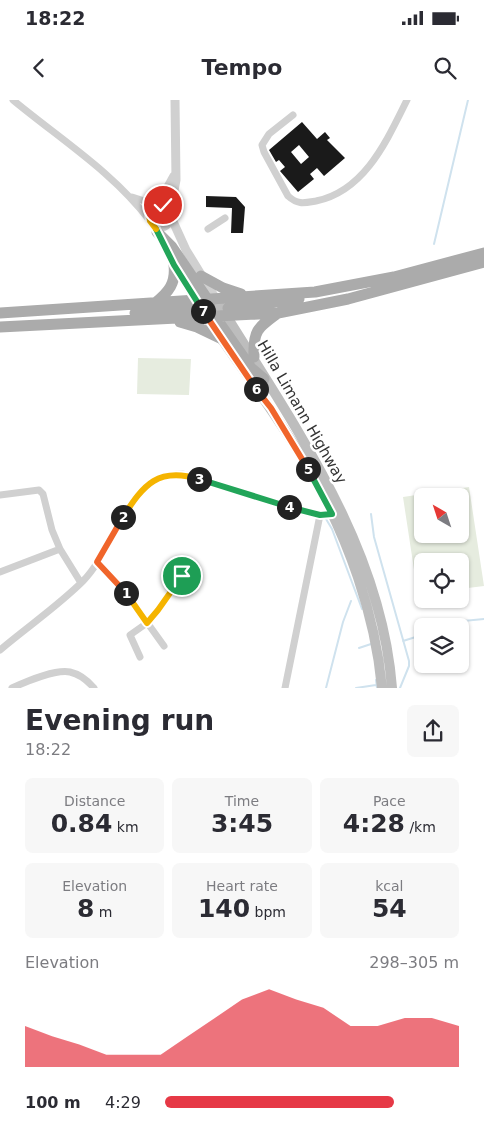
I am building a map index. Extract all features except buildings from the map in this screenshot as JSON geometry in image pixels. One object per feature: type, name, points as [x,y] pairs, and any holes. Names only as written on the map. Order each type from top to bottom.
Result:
[{"type":"main road","points":[[154,226],[172,247],[251,368],[264,379]]},
{"type":"main road","points":[[168,320],[248,296],[315,292],[394,277],[484,254]]},
{"type":"main road","points":[[0,313],[155,303],[278,313],[348,299],[484,262]]},
{"type":"main road","points":[[155,303],[170,289],[174,281],[174,265]]},
{"type":"main road","points":[[202,276],[223,288],[248,296]]},
{"type":"main road","points":[[102,320],[123,314],[301,299],[315,292]]},
{"type":"main road","name":"Hilla Limann Highway","points":[[211,308],[220,338],[286,431],[311,473],[332,514],[361,588],[377,651],[382,688]]},
{"type":"main road","name":"Hilla Limann Highway","points":[[211,308],[254,358],[264,379],[324,476],[354,542],[384,629],[392,688]]},
{"type":"main road","points":[[254,358],[253,342],[258,328],[278,313]]},
{"type":"main road","points":[[0,326],[102,320],[168,320],[197,327],[220,338]]},
{"type":"street","points":[[13,100],[108,176],[130,196],[154,226]]},
{"type":"street","points":[[154,226],[166,226],[171,214],[176,171],[176,100]]},
{"type":"street","points":[[293,114],[269,134],[262,145],[288,196],[293,201],[301,204],[335,196],[369,168],[407,100]]},
{"type":"street","points":[[176,171],[158,205],[150,212],[154,226],[174,265],[211,308]]},
{"type":"street","points":[[130,196],[166,206],[202,276],[211,308]]},
{"type":"street","points":[[208,228],[225,218]]},
{"type":"street","points":[[0,650],[82,583],[97,562],[133,502],[153,481],[169,474],[183,474],[320,515],[332,514]]},
{"type":"street","points":[[0,495],[40,490],[43,494],[52,530],[60,550],[82,583]]},
{"type":"street","points":[[285,688],[320,515]]},
{"type":"street","points":[[0,572],[60,550]]},
{"type":"street","points":[[97,562],[124,589],[164,646]]},
{"type":"street","points":[[140,657],[130,636],[147,623],[158,610],[187,568]]},
{"type":"street","points":[[12,688],[58,672],[70,672],[87,681],[94,688]]},
{"type":"shaded area","points":[[138,358],[191,359],[189,395],[137,394]]},
{"type":"shaded area","points":[[469,487],[484,586],[469,588],[469,553],[414,553],[414,570],[403,497],[414,495],[414,543],[469,543],[469,488],[462,488]]},
{"type":"waterway","points":[[434,244],[468,100]]},
{"type":"waterway","points":[[371,514],[374,537],[409,661],[409,666],[400,688]]},
{"type":"waterway","points":[[326,519],[332,529],[362,609]]},
{"type":"waterway","points":[[326,688],[343,622],[351,601]]},
{"type":"waterway","points":[[469,620],[484,619]]},
{"type":"waterway","points":[[403,641],[414,638]]},
{"type":"waterway","points":[[359,648],[371,644]]},
{"type":"waterway","points":[[376,680],[377,688]]},
{"type":"waterway","points":[[356,688],[376,685]]},
{"type":"route","points":[[163,205],[154,207],[149,214],[149,218],[174,265],[220,338],[286,431],[311,473],[332,514],[320,515],[304,512],[271,500],[183,474],[169,474],[160,477],[153,481],[133,502],[107,542],[97,562],[124,589],[147,623],[182,576]]}]
